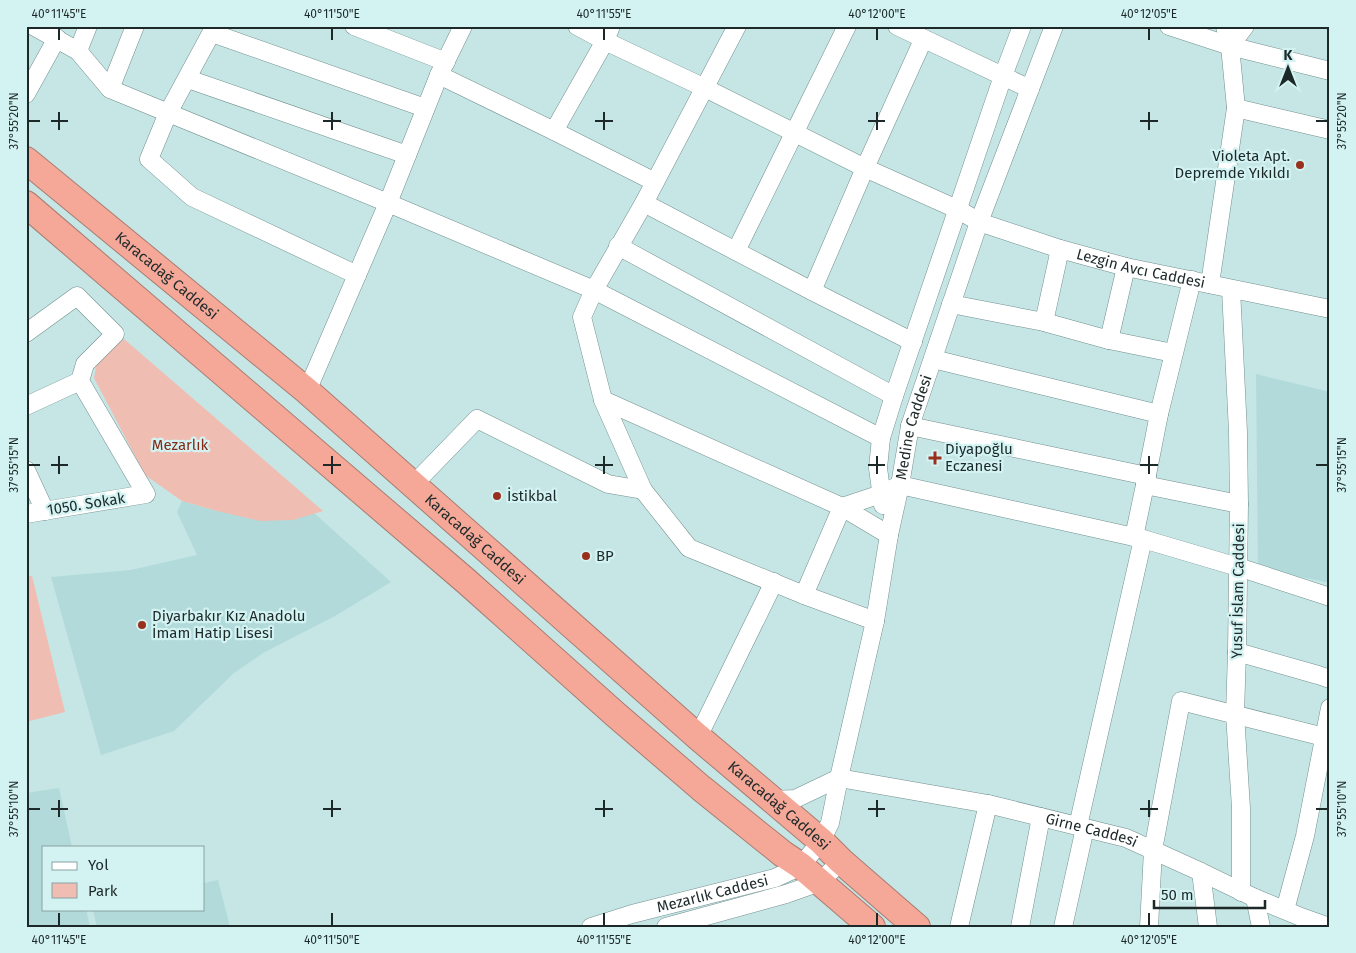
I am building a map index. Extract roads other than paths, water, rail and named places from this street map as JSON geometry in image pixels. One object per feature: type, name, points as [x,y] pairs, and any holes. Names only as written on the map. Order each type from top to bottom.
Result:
[{"type":"highway","name":"Karacadağ Caddesi","points":[[26,160],[307,391],[698,738],[821,841],[917,927]]},
{"type":"highway","name":"Karacadağ Caddesi","points":[[26,204],[459,574],[701,788],[810,874],[872,927]]},
{"type":"street","points":[[33,26],[78,51],[110,89],[594,290],[882,438]]},
{"type":"street","points":[[78,51],[88,26]]},
{"type":"street","points":[[110,89],[135,26]]},
{"type":"street","points":[[354,26],[442,68],[554,131],[655,182]]},
{"type":"street","points":[[307,391],[388,203],[442,68],[463,26]]},
{"type":"street","name":"Lezgin Avcı Caddesi","points":[[576,26],[608,34],[705,88],[865,168],[959,210],[979,222],[1060,249],[1126,267],[1330,310]]},
{"type":"street","points":[[737,26],[644,203],[594,290],[582,316],[603,400],[643,490],[689,548],[804,595],[875,621]]},
{"type":"street","points":[[736,251],[847,26]]},
{"type":"street","points":[[897,26],[1030,89]]},
{"type":"street","points":[[889,535],[878,468],[882,438],[894,396],[1022,26]]},
{"type":"street","name":"Medine Caddesi","points":[[821,841],[830,823],[838,778],[875,621],[910,426],[979,222],[1054,26]]},
{"type":"street","points":[[1169,26],[1230,46],[1330,71]]},
{"type":"street","points":[[1210,284],[1236,108],[1230,46],[1225,26]]},
{"type":"street","points":[[1230,46],[1244,26]]},
{"type":"street","points":[[357,275],[192,197],[149,159],[168,113],[188,79],[213,29],[426,108]]},
{"type":"street","points":[[554,131],[608,34]]},
{"type":"street","points":[[26,94],[56,38]]},
{"type":"street","points":[[812,291],[865,168],[924,40]]},
{"type":"street","points":[[188,79],[407,155]]},
{"type":"street","points":[[1236,108],[1330,130]]},
{"type":"street","points":[[644,203],[913,342]]},
{"type":"street","points":[[618,246],[894,396]]},
{"type":"street","points":[[1044,322],[1060,249]]},
{"type":"street","points":[[1109,340],[1126,267]]},
{"type":"street","points":[[1063,927],[1139,538],[1146,480],[1159,414],[1192,280]]},
{"type":"street","name":"Yusuf İslam Caddesi","points":[[1231,289],[1238,432],[1239,504],[1238,652],[1235,714],[1248,895],[1261,927]]},
{"type":"street","points":[[26,333],[77,296],[115,334],[85,364],[80,381],[26,406]]},
{"type":"street","points":[[951,304],[1044,322],[1109,340],[1173,353]]},
{"type":"street","points":[[933,359],[1159,414]]},
{"type":"street","name":"1050. Sokak","points":[[26,514],[146,494],[80,381]]},
{"type":"street","points":[[603,400],[842,507],[889,535]]},
{"type":"street","points":[[413,485],[478,419],[608,484],[643,490]]},
{"type":"street","points":[[910,426],[1055,456],[1239,504]]},
{"type":"street","points":[[26,470],[45,511]]},
{"type":"street","points":[[804,595],[842,507],[881,494],[900,485],[1139,538],[1238,567],[1330,597]]},
{"type":"street","points":[[698,738],[774,582]]},
{"type":"street","points":[[1238,652],[1330,679]]},
{"type":"street","points":[[1150,927],[1153,850],[1181,701],[1324,737]]},
{"type":"street","points":[[1284,910],[1305,836],[1330,708]]},
{"type":"street","points":[[773,800],[795,799],[838,778]]},
{"type":"street","name":"Girne Caddesi","points":[[838,778],[988,804],[1126,838],[1248,895],[1329,927]]},
{"type":"street","points":[[959,927],[988,804]]},
{"type":"street","points":[[1020,927],[1040,817]]},
{"type":"street","name":"Mezarlık Caddesi","points":[[666,927],[786,894],[810,874],[821,841]]},
{"type":"street","name":"Mezarlık Caddesi","points":[[591,927],[632,914],[775,878],[810,874],[842,861]]},
{"type":"street","points":[[1201,872],[1208,927]]},
{"type":"place","name":"Violeta Apt. Depremde Yıkıldı","points":[[1300,165]]},
{"type":"place","name":"Diyapoğlu Eczanesi","points":[[935,458]]},
{"type":"place","name":"İstikbal","points":[[497,496]]},
{"type":"place","name":"BP","points":[[586,556]]},
{"type":"place","name":"Diyarbakır Kız Anadolu İmam Hatip Lisesi","points":[[142,625]]},
{"type":"park label","name":"Mezarlık","points":[[180,445]]}]
